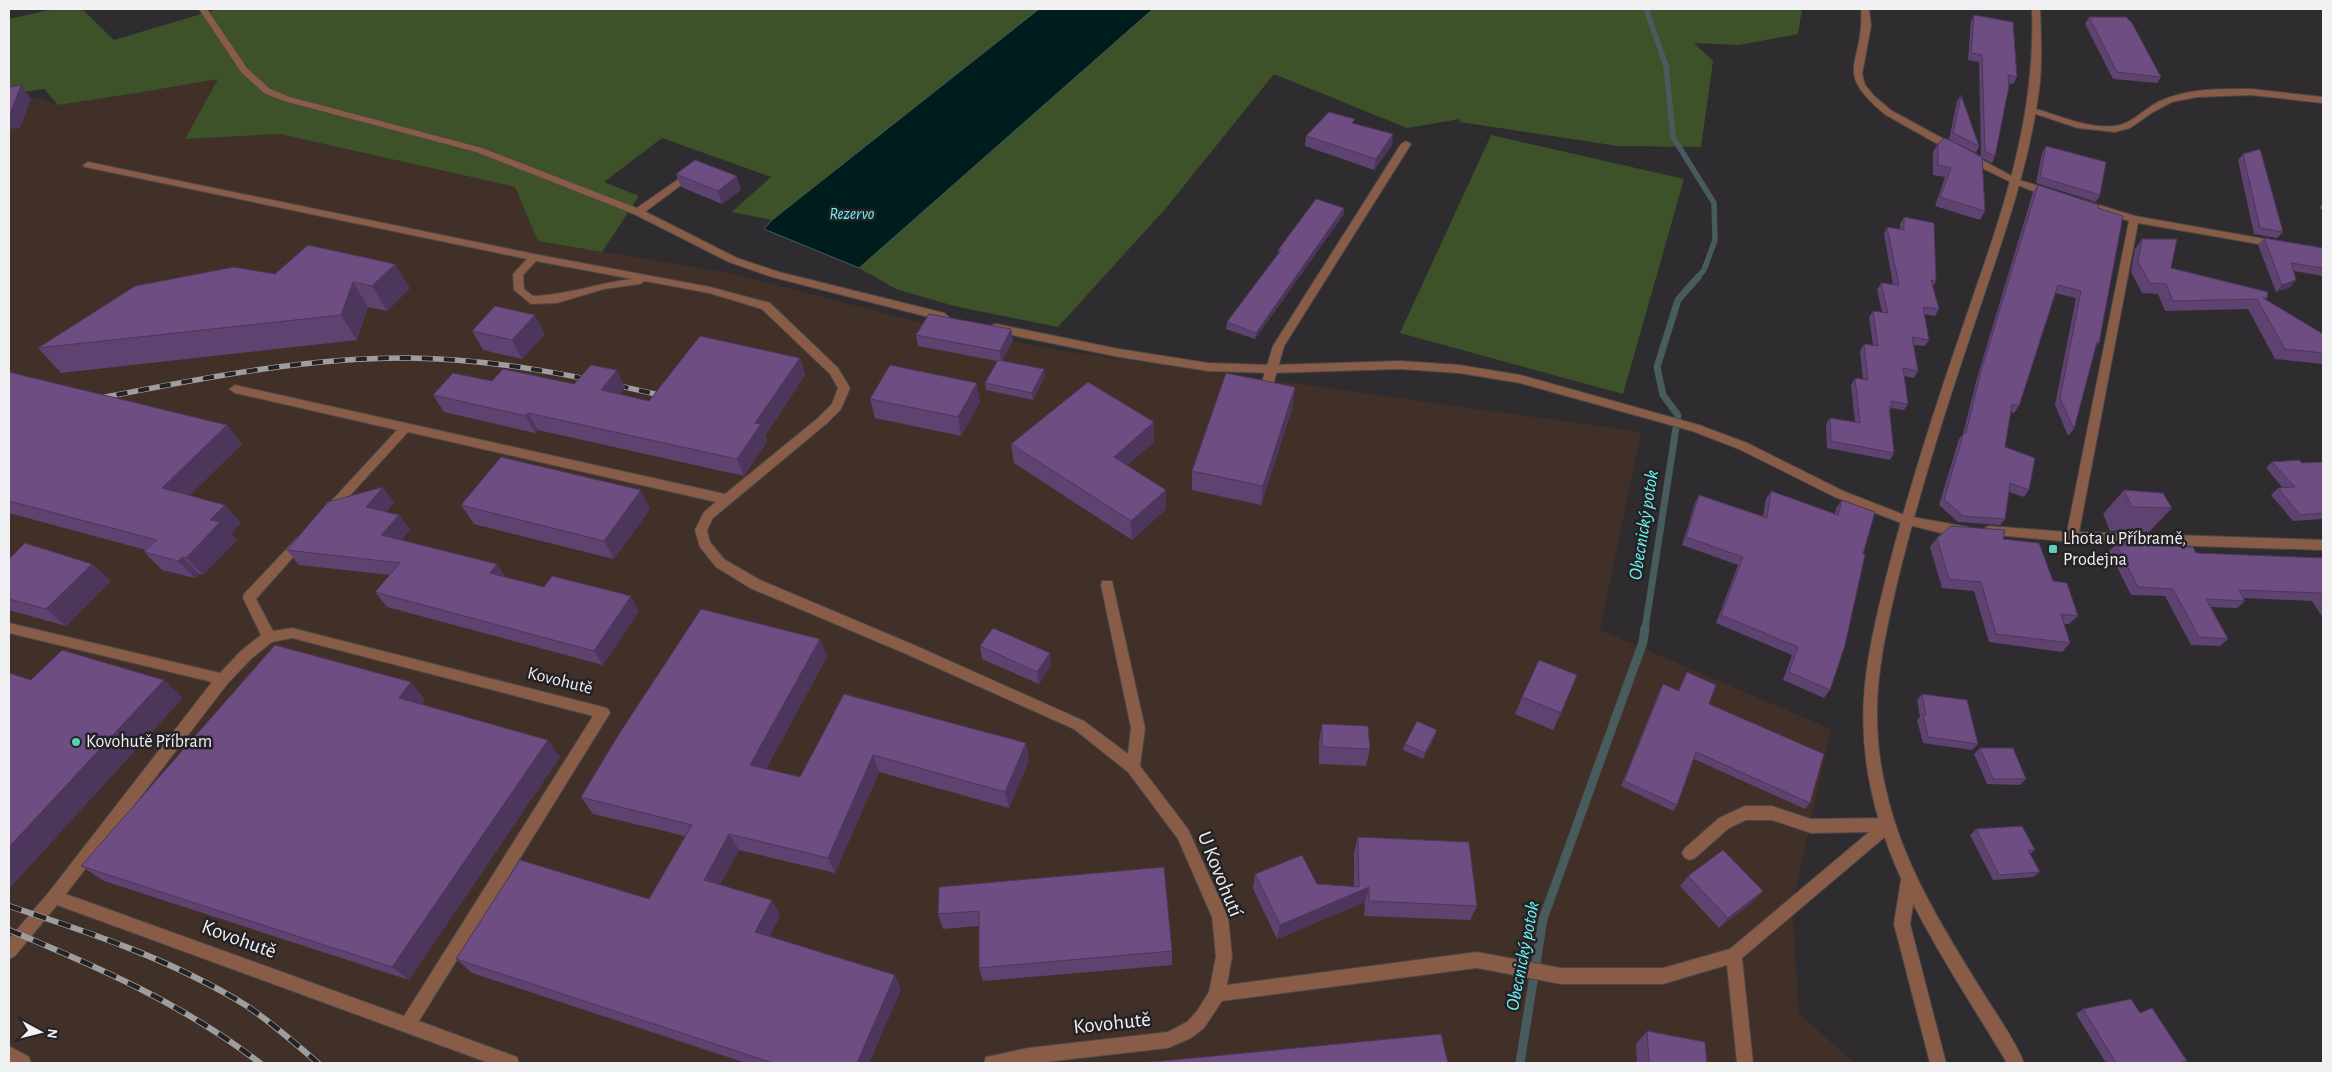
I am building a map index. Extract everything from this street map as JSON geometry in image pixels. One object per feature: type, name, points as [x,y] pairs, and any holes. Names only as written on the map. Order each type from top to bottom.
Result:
[{"type":"street","points":[[203,9],[244,70],[267,91],[287,99],[479,150],[638,212],[733,260],[776,275],[958,320]]},
{"type":"street","points":[[1866,9],[1864,39],[1856,64],[1858,82],[1875,103],[1890,113],[2016,182],[2134,219],[2288,246]]},
{"type":"street","points":[[2016,1063],[1909,880],[1888,825],[1875,775],[1870,716],[1873,663],[1905,520],[2016,182],[2032,111],[2038,29],[2036,9]]},
{"type":"street","points":[[2032,111],[2085,126],[2108,129],[2126,127],[2147,112],[2176,98],[2212,92],[2265,94],[2323,100]]},
{"type":"street","points":[[1267,385],[1279,346],[1406,144]]},
{"type":"street","points":[[88,164],[650,280]]},
{"type":"street","points":[[638,212],[695,170]]},
{"type":"street","points":[[2072,537],[2134,219]]},
{"type":"street","points":[[534,257],[518,274],[519,290],[531,300],[557,299],[604,286],[650,280]]},
{"type":"street","name":"U Kovohutí","points":[[650,280],[710,290],[766,306],[834,371],[844,388],[837,406],[822,421],[744,488],[725,499],[708,515],[701,530],[704,544],[720,563],[755,584],[918,653],[1079,725],[1133,766],[1183,834],[1220,917],[1224,956],[1217,994]]},
{"type":"street","points":[[986,326],[1119,353],[1208,367],[1272,369],[1400,365],[1459,369],[1520,379],[1695,428],[1743,446],[1839,494],[1905,520],[1941,528],[2072,537],[2323,545]]},
{"type":"street","points":[[235,389],[725,499]]},
{"type":"street","points":[[320,520],[405,428]]},
{"type":"street","points":[[9,951],[54,897],[223,679],[247,654],[268,637],[249,598],[308,534]]},
{"type":"street","points":[[1107,585],[1138,728],[1133,766]]},
{"type":"street","points":[[9,628],[223,679]]},
{"type":"street","name":"Kovohutě","points":[[268,637],[292,633],[604,713],[408,1024]]},
{"type":"street","points":[[1690,853],[1724,823],[1745,813],[1772,814],[1811,826],[1888,825]]},
{"type":"street","points":[[1217,994],[1478,960],[1560,976],[1663,976],[1734,955],[1888,825]]},
{"type":"street","points":[[1909,880],[1902,924],[1938,1063]]},
{"type":"street","name":"Kovohutě","points":[[54,897],[512,1063]]},
{"type":"street","points":[[1734,955],[1745,1063]]},
{"type":"street","name":"Kovohutě","points":[[992,1063],[1028,1056],[1168,1040],[1189,1031],[1206,1017],[1217,994]]},
{"type":"street","points":[[9,1054],[23,1063]]},
{"type":"shaded area","points":[[219,78],[185,139],[280,134],[515,187],[539,241],[729,273],[931,325],[1057,350],[1641,432],[1600,630],[1831,729],[1792,906],[1799,1013],[1854,1063],[9,1063],[9,103],[40,97],[58,105]]},
{"type":"green space","points":[[54,9],[82,9],[114,40],[218,9],[1039,9],[772,220],[732,212],[771,177],[662,138],[604,182],[639,196],[602,252],[538,241],[515,187],[280,134],[185,139],[218,79],[58,105],[44,89],[9,94],[9,19]]},
{"type":"green space","points":[[1153,9],[1802,9],[1798,34],[1739,45],[1694,43],[1713,61],[1701,147],[1618,146],[1460,122],[1460,119],[1407,128],[1274,74],[1166,208],[1058,327],[954,306],[896,289],[859,268]]},
{"type":"green space","points":[[1491,135],[1684,179],[1623,394],[1400,333]]},
{"type":"water","name":"Rezervo","points":[[1039,9],[1153,9],[859,268],[764,229],[772,220]]},
{"type":"building","points":[[1974,15],[2013,22],[2017,77],[2008,75],[2009,86],[1995,156],[1985,151],[1982,55],[1971,53]]},
{"type":"building","points":[[2089,17],[2126,17],[2132,23],[2161,77],[2117,72]]},
{"type":"building","points":[[21,85],[10,114],[9,115],[9,87]]},
{"type":"building","points":[[1961,95],[1979,146],[1953,133]]},
{"type":"building","points":[[1329,112],[1355,119],[1352,123],[1393,134],[1376,159],[1306,136]]},
{"type":"building","points":[[1945,138],[1982,157],[1985,211],[1940,197],[1951,168],[1938,165],[1938,143]]},
{"type":"building","points":[[2046,146],[2106,162],[2100,195],[2040,177]]},
{"type":"building","points":[[2260,149],[2283,232],[2260,228],[2243,154]]},
{"type":"building","points":[[695,160],[737,176],[718,191],[676,174]]},
{"type":"building","points":[[2038,185],[2099,205],[2098,208],[2123,216],[2099,343],[2097,342],[2074,429],[2060,398],[2081,291],[2058,285],[2019,406],[2012,404],[2005,447],[2035,458],[2029,490],[2010,483],[2005,519],[1963,516],[1944,499],[1964,432],[1966,433],[1981,371]]},
{"type":"building","points":[[1316,199],[1344,208],[1256,333],[1227,322],[1281,250],[1278,250]]},
{"type":"building","points":[[1904,217],[1934,223],[1936,281],[1931,280],[1939,309],[1923,307],[1929,340],[1912,337],[1918,371],[1903,368],[1908,404],[1891,401],[1892,407],[1889,406],[1894,453],[1831,441],[1830,418],[1860,423],[1855,378],[1868,380],[1864,344],[1878,346],[1873,311],[1888,313],[1881,283],[1899,285],[1887,227],[1904,230]]},
{"type":"building","points":[[2264,238],[2323,248],[2323,268],[2291,263],[2296,280],[2282,285]]},
{"type":"building","points":[[2142,239],[2177,239],[2171,268],[2268,292],[2267,298],[2263,298],[2323,334],[2323,353],[2285,349],[2257,299],[2173,301],[2166,284],[2150,283],[2138,262]]},
{"type":"building","points":[[308,245],[395,264],[372,286],[353,282],[341,315],[38,348],[135,286],[234,267],[275,274]]},
{"type":"building","points":[[495,306],[535,315],[512,340],[472,331]]},
{"type":"building","points":[[929,314],[1011,329],[1000,351],[916,335]]},
{"type":"building","points":[[700,336],[800,358],[755,423],[761,424],[737,459],[528,413],[526,416],[433,395],[453,373],[492,381],[503,369],[574,384],[591,365],[617,370],[601,390],[649,401]]},
{"type":"building","points":[[998,360],[1044,369],[1032,393],[985,383]]},
{"type":"building","points":[[890,365],[977,383],[958,417],[870,399]]},
{"type":"building","points":[[9,372],[227,425],[162,488],[225,505],[210,520],[220,522],[186,558],[182,557],[178,561],[144,552],[157,540],[9,501]]},
{"type":"building","points":[[1226,373],[1295,387],[1263,486],[1192,471]]},
{"type":"building","points":[[1088,382],[1154,422],[1114,457],[1166,490],[1131,521],[1011,444]]},
{"type":"building","points":[[501,457],[641,490],[604,541],[461,505]]},
{"type":"building","points":[[2299,460],[2302,463],[2323,462],[2323,513],[2300,515],[2278,488],[2295,487],[2272,462]]},
{"type":"building","points":[[383,487],[366,507],[399,515],[381,535],[497,564],[490,573],[544,587],[552,576],[631,596],[594,651],[375,592],[400,563],[287,550],[328,502]]},
{"type":"building","points":[[2124,490],[2163,493],[2172,508],[2132,507]]},
{"type":"building","points":[[1771,491],[1838,515],[1842,500],[1875,512],[1863,554],[1865,555],[1845,645],[1830,690],[1789,672],[1798,647],[1721,615],[1743,557],[1686,537],[1699,495],[1767,518]]},
{"type":"building","points":[[1951,526],[2005,530],[2003,539],[2039,543],[2053,581],[2067,583],[2078,616],[2061,614],[2070,643],[1996,634],[1981,582],[1949,579],[1937,538]]},
{"type":"building","points":[[2123,538],[2165,539],[2169,546],[2193,547],[2196,553],[2323,558],[2323,597],[2321,593],[2239,590],[2245,601],[2206,599],[2228,639],[2199,637],[2173,589],[2138,587],[2116,544],[2126,544]]},
{"type":"building","points":[[25,543],[92,564],[46,609],[9,599],[9,559]]},
{"type":"building","points":[[701,609],[820,639],[750,765],[800,777],[844,694],[1026,743],[1005,792],[873,755],[828,858],[729,834],[704,880],[772,900],[755,932],[895,975],[857,1063],[773,1063],[456,959],[520,860],[649,899],[692,825],[581,797],[619,734]]},
{"type":"building","points":[[993,628],[1050,653],[1037,672],[980,646]]},
{"type":"building","points":[[275,645],[411,682],[399,698],[548,740],[392,967],[81,866]]},
{"type":"building","name":"Kovohutě Příbram","points":[[62,650],[164,680],[9,847],[9,673],[31,680]]},
{"type":"building","points":[[1539,660],[1577,675],[1561,713],[1522,697]]},
{"type":"building","points":[[1687,672],[1716,685],[1709,704],[1824,754],[1810,803],[1696,752],[1677,805],[1624,781],[1663,684],[1679,691]]},
{"type":"building","points":[[1922,694],[1967,700],[1978,744],[1928,737],[1923,714],[1926,715]]},
{"type":"building","points":[[1417,721],[1437,730],[1425,753],[1405,744]]},
{"type":"building","points":[[1322,724],[1368,726],[1370,749],[1322,747]]},
{"type":"building","points":[[1980,748],[2013,748],[2026,779],[1993,779]]},
{"type":"building","points":[[2022,826],[2035,850],[2028,850],[2040,872],[1999,875],[1976,829]]},
{"type":"building","points":[[1358,837],[1469,842],[1477,906],[1369,901],[1369,887],[1280,925],[1255,874],[1302,855],[1317,884],[1359,887]]},
{"type":"building","points":[[1723,850],[1763,891],[1728,918],[1688,876]]},
{"type":"building","points":[[1164,867],[1172,951],[979,968],[979,911],[938,914],[939,887]]},
{"type":"building","points":[[2131,999],[2140,1013],[2152,1008],[2187,1061],[2177,1063],[2116,1063],[2083,1009]]},
{"type":"building","points":[[1647,1031],[1705,1042],[1707,1063],[1649,1063]]},
{"type":"building","points":[[1441,1034],[1448,1063],[1141,1063]]},
{"type":"waterway","name":"Obecnický potok","points":[[1646,9],[1666,66],[1673,137],[1714,203],[1715,240],[1704,270],[1697,278]]},
{"type":"waterway","name":"Obecnický potok","points":[[1645,629],[1678,415],[1663,395],[1657,367],[1678,300],[1698,277]]},
{"type":"waterway","name":"Obecnický potok","points":[[1520,1063],[1543,919],[1643,642],[1645,628]]},
{"type":"railway","points":[[95,399],[212,377],[291,365],[331,361],[410,358],[443,359],[540,370],[668,397]]},
{"type":"railway","points":[[9,906],[101,937],[190,975],[247,1006],[318,1063]]},
{"type":"railway","points":[[9,930],[139,988],[201,1023],[260,1063]]},
{"type":"place","name":"Lhota u Příbramě, Prodejna","points":[[2053,549]]},
{"type":"place","name":"Kovohutě Příbram","points":[[76,742]]}]
